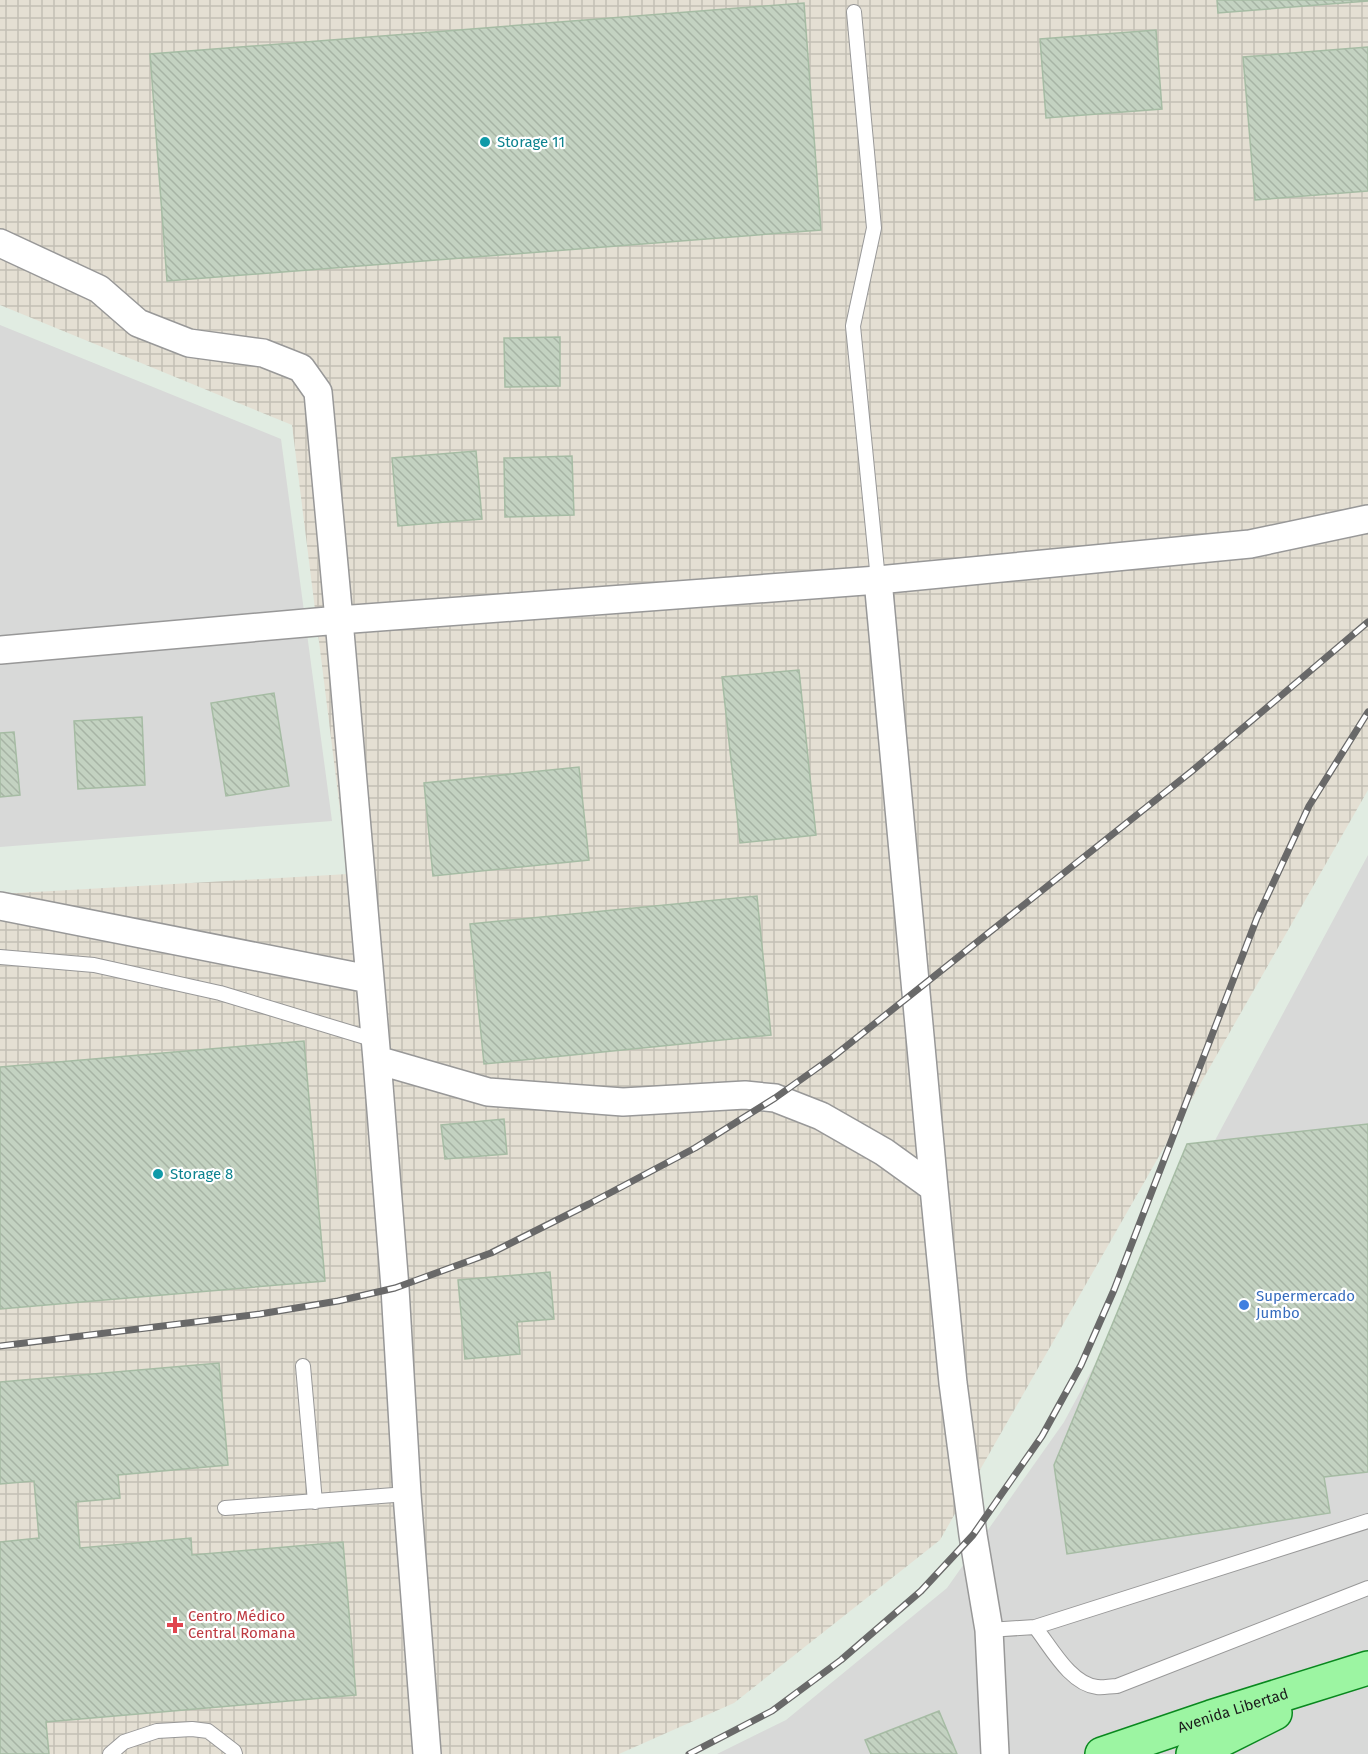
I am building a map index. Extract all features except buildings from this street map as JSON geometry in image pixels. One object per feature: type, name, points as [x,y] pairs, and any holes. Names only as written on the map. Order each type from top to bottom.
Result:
[{"type":"main road","name":"Avenida Libertad","points":[[1102,1754],[1211,1716],[1367,1668]]},
{"type":"main road","name":"Avenida Libertad","points":[[1193,1754],[1367,1668]]},
{"type":"street","points":[[0,243],[99,289],[138,323],[189,343],[263,353],[301,368],[318,392],[376,1050],[427,1754]]},
{"type":"street","points":[[0,650],[339,620],[878,580],[1250,544],[1368,519]]},
{"type":"street","points":[[878,580],[953,1383],[989,1630],[995,1754]]},
{"type":"street","points":[[0,906],[369,979]]},
{"type":"street","points":[[376,1050],[488,1092],[623,1102],[745,1095],[775,1098],[821,1116],[884,1152],[934,1188]]},
{"type":"lane","points":[[854,12],[874,228],[853,326],[878,580]]},
{"type":"lane","points":[[0,957],[94,965],[220,993],[376,1050]]},
{"type":"lane","points":[[303,1366],[315,1502]]},
{"type":"lane","points":[[225,1508],[407,1494]]},
{"type":"lane","points":[[989,1630],[1035,1627],[1368,1521]]},
{"type":"lane","points":[[1035,1627],[1070,1673],[1083,1683],[1097,1687],[1116,1686],[1368,1588]]},
{"type":"lane","points":[[110,1754],[124,1742],[157,1731],[192,1729],[208,1731],[235,1754]]},
{"type":"shaded area","points":[[0,0],[1368,0],[1368,790],[940,1540],[734,1703],[619,1754],[0,1754],[0,894],[348,874],[292,425],[0,305]]},
{"type":"shaded area","points":[[0,325],[281,439],[332,821],[0,847]]},
{"type":"shaded area","points":[[1368,855],[1368,1754],[717,1754],[786,1720],[947,1588],[1064,1422]]},
{"type":"railway","points":[[0,1346],[260,1314],[338,1301],[395,1288],[491,1253],[695,1148],[775,1098],[834,1056],[1192,771],[1368,622]]},
{"type":"railway","points":[[689,1754],[772,1711],[841,1660],[921,1591],[973,1535],[1042,1436],[1081,1365],[1114,1290],[1257,918],[1309,806],[1368,712]]},
{"type":"place","name":"Storage 11","points":[[485,142]]},
{"type":"place","name":"Storage 8","points":[[158,1174]]},
{"type":"place","name":"Supermercado Jumbo","points":[[1244,1305]]},
{"type":"place","name":"Centro Médico Central Romana","points":[[175,1625]]}]
